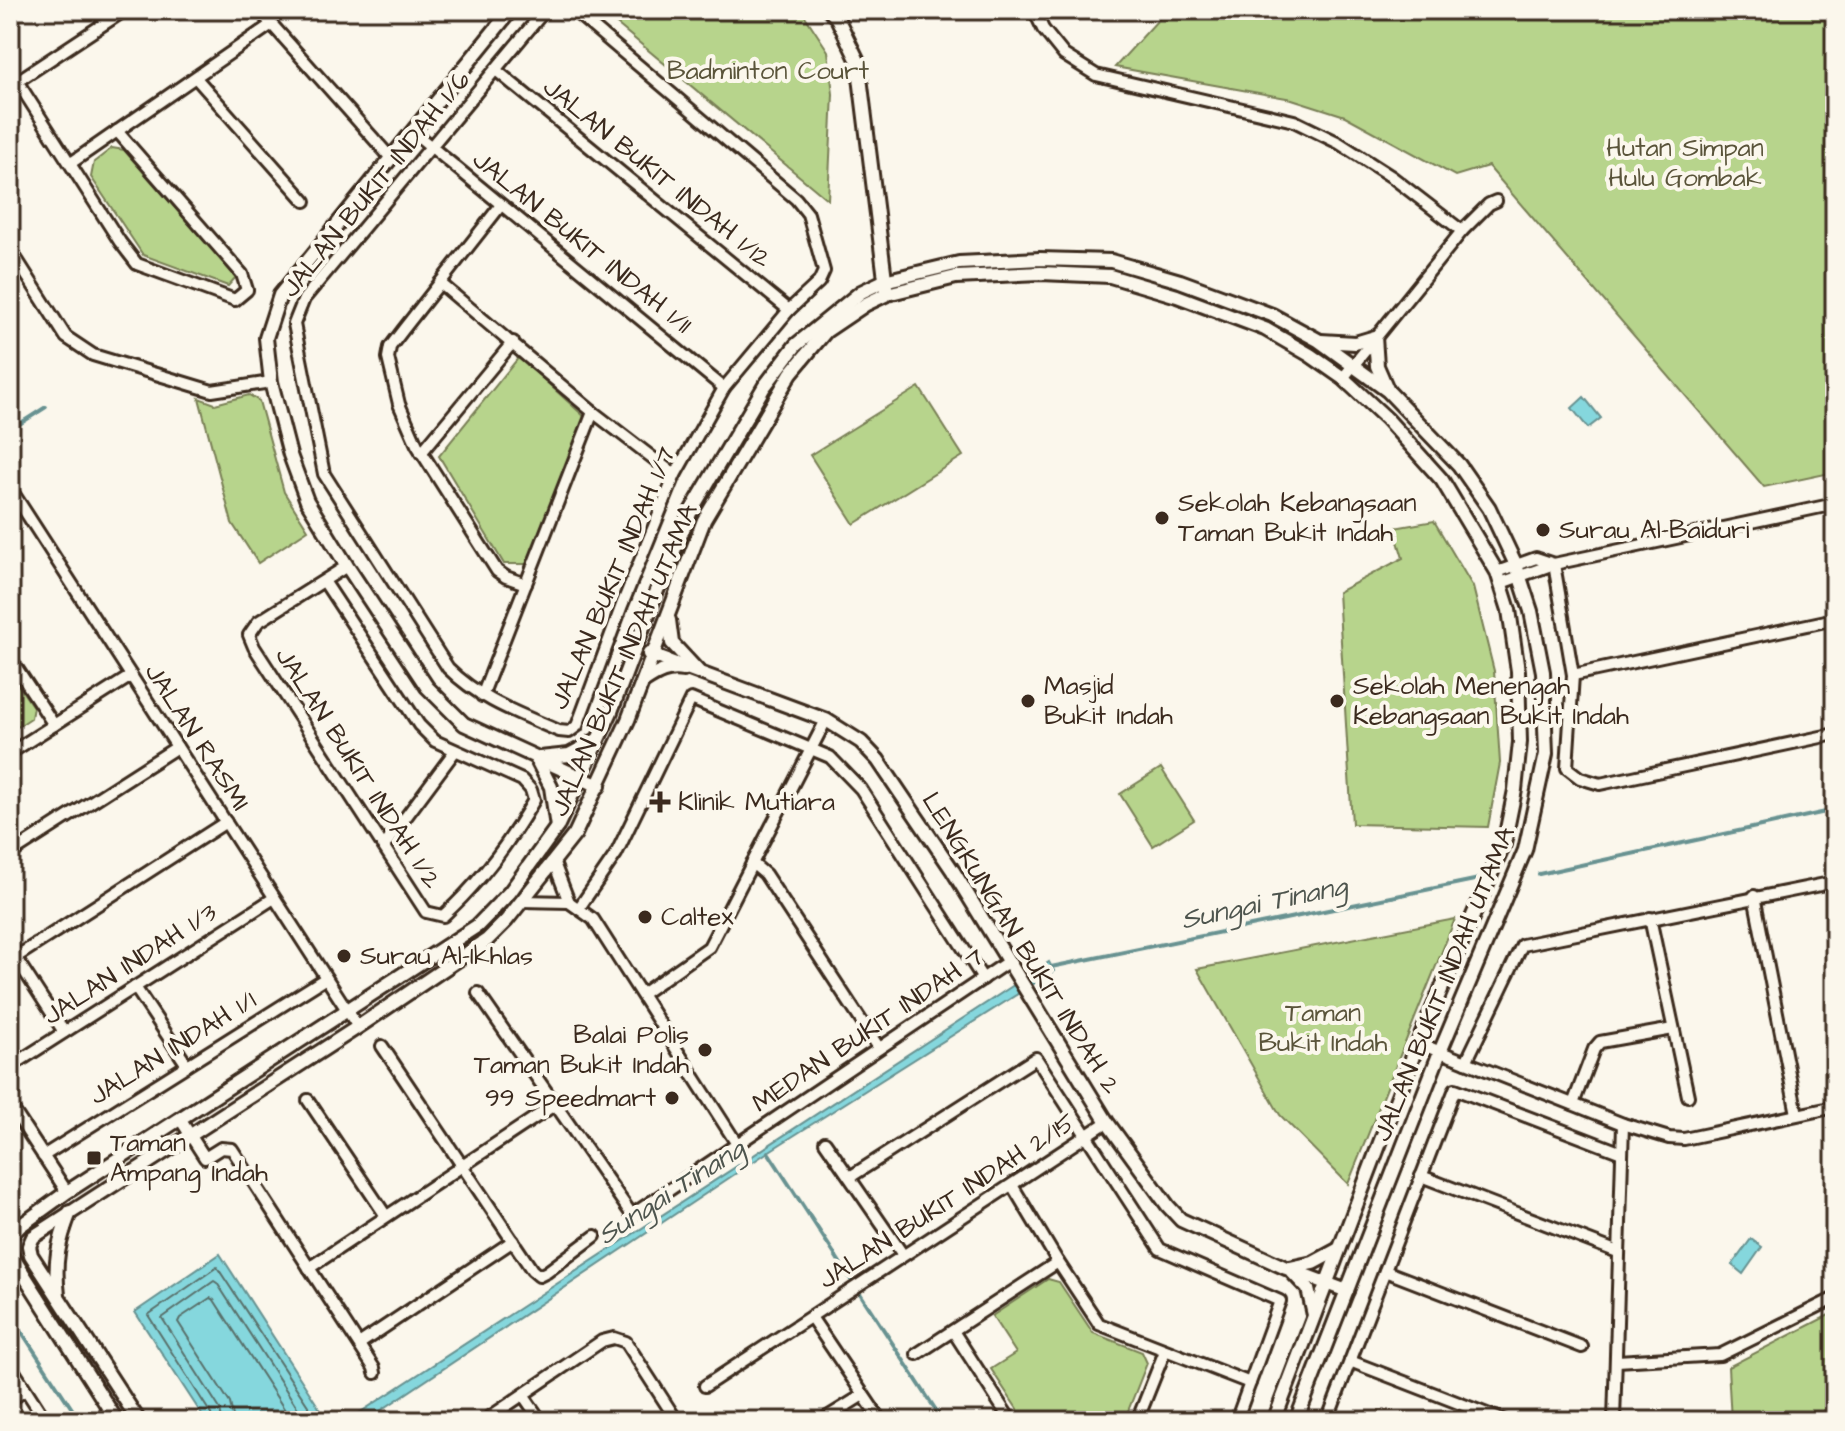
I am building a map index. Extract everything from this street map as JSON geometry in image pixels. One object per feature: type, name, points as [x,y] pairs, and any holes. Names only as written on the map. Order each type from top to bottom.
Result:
[{"type":"street","points":[[117,131],[242,274],[247,290],[235,300],[137,264],[71,163],[13,84],[125,10]]},
{"type":"street","points":[[259,10],[390,157]]},
{"type":"street","points":[[511,10],[280,295],[266,338],[271,382],[290,455],[307,501],[427,687],[464,724],[599,786]]},
{"type":"street","name":"JALAN BUKIT INDAH 1/6","points":[[545,10],[304,299],[294,324],[324,474],[448,668],[466,686],[482,696],[559,731]]},
{"type":"street","name":"JALAN BUKIT INDAH 1/7","points":[[559,731],[569,732],[577,726],[675,475],[724,388],[789,310],[819,282],[824,271],[808,214],[796,199],[573,10]]},
{"type":"street","points":[[829,10],[837,18],[858,61],[886,287]]},
{"type":"street","points":[[1034,10],[1043,29],[1064,55],[1096,75],[1294,121],[1339,143],[1392,177],[1462,231]]},
{"type":"street","points":[[71,163],[272,24]]},
{"type":"street","name":"JALAN BUKIT INDAH 1/12","points":[[497,71],[789,310]]},
{"type":"street","points":[[196,78],[305,201]]},
{"type":"street","name":"JALAN BUKIT INDAH 1/11","points":[[412,131],[724,388]]},
{"type":"street","points":[[1343,378],[1462,231],[1496,201]]},
{"type":"street","points":[[501,205],[390,347],[388,358],[399,404],[421,453],[497,571],[526,584]]},
{"type":"street","points":[[10,249],[66,337],[93,355],[212,391],[271,382]]},
{"type":"street","name":"JALAN BUKIT INDAH UTAMA","points":[[139,1421],[31,1255],[29,1246],[33,1237],[487,940],[575,834],[643,682],[704,520],[791,373],[826,331],[886,287],[959,263],[1040,259],[1111,261],[1180,281],[1272,315],[1354,364],[1388,391],[1459,465],[1489,508],[1518,570],[1531,611],[1543,672],[1546,754],[1525,850],[1440,1052],[1296,1421]]},
{"type":"street","name":"JALAN BUKIT INDAH UTAMA","points":[[10,1236],[67,1192],[477,926],[510,892],[557,827],[580,779],[691,511],[764,387],[796,345],[861,292],[956,277],[1041,273],[1110,276],[1177,296],[1265,329],[1343,378],[1387,419],[1442,480],[1499,578],[1509,610],[1518,671],[1520,742],[1515,790],[1504,844],[1418,1043],[1274,1421]]},
{"type":"street","points":[[440,283],[593,412],[675,475]]},
{"type":"street","points":[[1318,340],[1355,343],[1375,337]]},
{"type":"street","points":[[1375,337],[1377,366],[1388,391]]},
{"type":"street","points":[[421,453],[513,342]]},
{"type":"street","points":[[482,696],[593,412]]},
{"type":"street","name":"JALAN RASMI","points":[[10,488],[358,1027]]},
{"type":"street","points":[[1499,578],[1536,558],[1554,564],[1835,504]]},
{"type":"street","points":[[1554,564],[1573,675],[1567,768],[1580,778],[1600,784],[1835,734]]},
{"type":"street","points":[[347,566],[324,581],[419,725],[435,741],[455,751],[385,845]]},
{"type":"street","name":"JALAN BUKIT INDAH 1/2","points":[[324,581],[258,622],[249,635],[426,912],[443,916],[461,899],[518,829],[534,800],[531,790],[522,780],[455,751]]},
{"type":"street","points":[[670,613],[672,643],[702,674]]},
{"type":"street","points":[[1573,675],[1835,619]]},
{"type":"street","name":"LENGKUNGAN BUKIT INDAH 2","points":[[635,649],[826,720],[861,742],[878,760],[953,871],[1107,1122],[1181,1220],[1286,1268],[1347,1291]]},
{"type":"street","points":[[10,658],[54,725]]},
{"type":"street","points":[[643,682],[656,673],[674,669],[702,674]]},
{"type":"street","points":[[10,753],[131,676]]},
{"type":"street","points":[[574,905],[616,854],[691,699],[830,757],[861,789],[983,979]]},
{"type":"street","points":[[642,994],[709,947],[826,720]]},
{"type":"street","points":[[536,758],[569,755],[599,739]]},
{"type":"street","points":[[10,854],[177,747]]},
{"type":"street","points":[[536,758],[551,787],[557,827]]},
{"type":"street","points":[[64,1032],[13,953],[226,822]]},
{"type":"street","points":[[554,863],[574,905],[593,919],[737,1144]]},
{"type":"street","points":[[752,863],[765,874],[879,1048]]},
{"type":"street","points":[[1466,1062],[1522,945],[1835,882]]},
{"type":"street","points":[[1754,896],[1797,1114]]},
{"type":"street","name":"JALAN INDAH 1/3","points":[[10,1067],[274,898]]},
{"type":"street","points":[[522,901],[574,905]]},
{"type":"street","points":[[1650,918],[1688,1096]]},
{"type":"street","name":"MEDAN BUKIT INDAH 7","points":[[554,1105],[632,1215],[1009,961]]},
{"type":"street","name":"JALAN INDAH 1/1","points":[[43,1156],[326,978]]},
{"type":"street","points":[[135,987],[187,1065]]},
{"type":"street","points":[[309,1268],[554,1105],[478,993]]},
{"type":"street","points":[[1573,1104],[1594,1049],[1600,1042],[1673,1029]]},
{"type":"street","points":[[1418,1043],[1623,1124],[1669,1138],[1684,1139],[1835,1107]]},
{"type":"street","points":[[382,1046],[532,1270],[539,1276],[547,1272],[595,1236]]},
{"type":"street","points":[[850,1177],[1036,1058],[1160,1249],[1280,1301],[1236,1421]]},
{"type":"street","points":[[1327,1421],[1455,1089],[1622,1153]]},
{"type":"street","points":[[308,1100],[386,1216]]},
{"type":"street","points":[[10,1105],[67,1192]]},
{"type":"street","points":[[180,1119],[205,1158],[221,1148],[232,1149],[375,1373]]},
{"type":"street","name":"JALAN BUKIT INDAH 2/15","points":[[705,1386],[1107,1122]]},
{"type":"street","points":[[1614,1421],[1623,1124]]},
{"type":"street","points":[[825,1142],[903,1255]]},
{"type":"street","points":[[1421,1176],[1618,1252]]},
{"type":"street","points":[[1012,1185],[1099,1324],[1250,1383]]},
{"type":"street","points":[[59,1301],[55,1267],[60,1237],[70,1212]]},
{"type":"street","points":[[10,1213],[20,1226]]},
{"type":"street","points":[[359,1344],[513,1241]]},
{"type":"street","points":[[1286,1268],[1313,1263],[1340,1248]]},
{"type":"street","points":[[10,1253],[117,1421]]},
{"type":"street","points":[[917,1354],[1058,1262]]},
{"type":"street","points":[[1286,1268],[1308,1289],[1314,1316]]},
{"type":"street","points":[[1385,1271],[1582,1347]]},
{"type":"street","points":[[1617,1361],[1720,1355],[1835,1298]]},
{"type":"street","points":[[811,1317],[881,1421]]},
{"type":"street","points":[[953,1331],[1011,1421]]},
{"type":"street","points":[[484,1421],[602,1341],[614,1338],[626,1342],[677,1421]]},
{"type":"street","points":[[1137,1421],[1165,1351]]},
{"type":"street","points":[[1350,1361],[1505,1421]]},
{"type":"street","points":[[10,1365],[46,1421]]},
{"type":"street","points":[[10,1400],[25,1390]]},
{"type":"street","points":[[523,1395],[541,1421]]},
{"type":"street","points":[[821,1421],[863,1395]]},
{"type":"green space","name":"Badminton Court","points":[[600,10],[801,10],[828,51],[833,94],[828,200]]},
{"type":"green space","name":"Hutan Simpan Hulu Gombak","points":[[1167,10],[1835,10],[1835,472],[1764,487],[1488,166],[1455,176],[1345,116],[1292,99],[1115,67]]},
{"type":"green space","points":[[112,148],[124,150],[236,277],[228,286],[143,255],[91,177],[94,162]]},
{"type":"green space","points":[[519,357],[586,418],[527,564],[504,564],[439,456]]},
{"type":"green space","points":[[919,387],[963,456],[854,524],[810,455]]},
{"type":"green space","points":[[249,395],[259,401],[284,492],[308,530],[258,563],[232,523],[199,398],[215,404]]},
{"type":"green space","points":[[1434,521],[1473,587],[1494,671],[1500,763],[1488,827],[1352,824],[1338,592],[1403,558],[1394,528]]},
{"type":"green space","points":[[10,673],[33,707],[31,718],[10,732]]},
{"type":"green space","points":[[1161,768],[1194,820],[1153,846],[1120,794]]},
{"type":"green space","name":"Taman Bukit Indah","points":[[1455,919],[1348,1184],[1280,1115],[1197,969]]},
{"type":"green space","points":[[1048,1279],[1059,1282],[1093,1333],[1142,1352],[1147,1363],[1124,1421],[1025,1421],[991,1369],[1016,1353],[992,1316]]},
{"type":"green space","points":[[1835,1312],[1835,1421],[1731,1421],[1728,1367]]},
{"type":"water","points":[[1584,397],[1601,418],[1588,428],[1572,408]]},
{"type":"water","points":[[1049,962],[1054,971],[768,1152],[365,1421],[347,1421]]},
{"type":"water","points":[[1751,1239],[1762,1247],[1743,1274],[1732,1265]]},
{"type":"water","points":[[220,1254],[326,1421],[206,1421],[135,1312]]},
{"type":"waterway","points":[[10,430],[46,407]]},
{"type":"waterway","name":"Sungai Tinang","points":[[1539,874],[1835,810]]},
{"type":"waterway","name":"Sungai Tinang","points":[[1051,967],[1484,878]]},
{"type":"waterway","points":[[768,1152],[943,1421]]},
{"type":"waterway","name":"Sungai Tinang","points":[[10,1314],[80,1421]]},
{"type":"place","name":"Sekolah Kebangsaan Taman Bukit Indah","points":[[1162,518]]},
{"type":"place","name":"Surau Al-Baiduri","points":[[1543,530]]},
{"type":"place","name":"Masjid Bukit Indah","points":[[1028,701]]},
{"type":"place","name":"Sekolah Menengah Kebangsaan Bukit Indah","points":[[1337,701]]},
{"type":"place","name":"Klinik Mutiara","points":[[660,802]]},
{"type":"place","name":"Caltex","points":[[645,917]]},
{"type":"place","name":"Surau Al-Ikhlas","points":[[344,956]]},
{"type":"place","name":"Balai Polis Taman Bukit Indah","points":[[705,1050]]},
{"type":"place","name":"99 Speedmart","points":[[672,1098]]},
{"type":"place","name":"Taman Ampang Indah","points":[[94,1158]]}]
